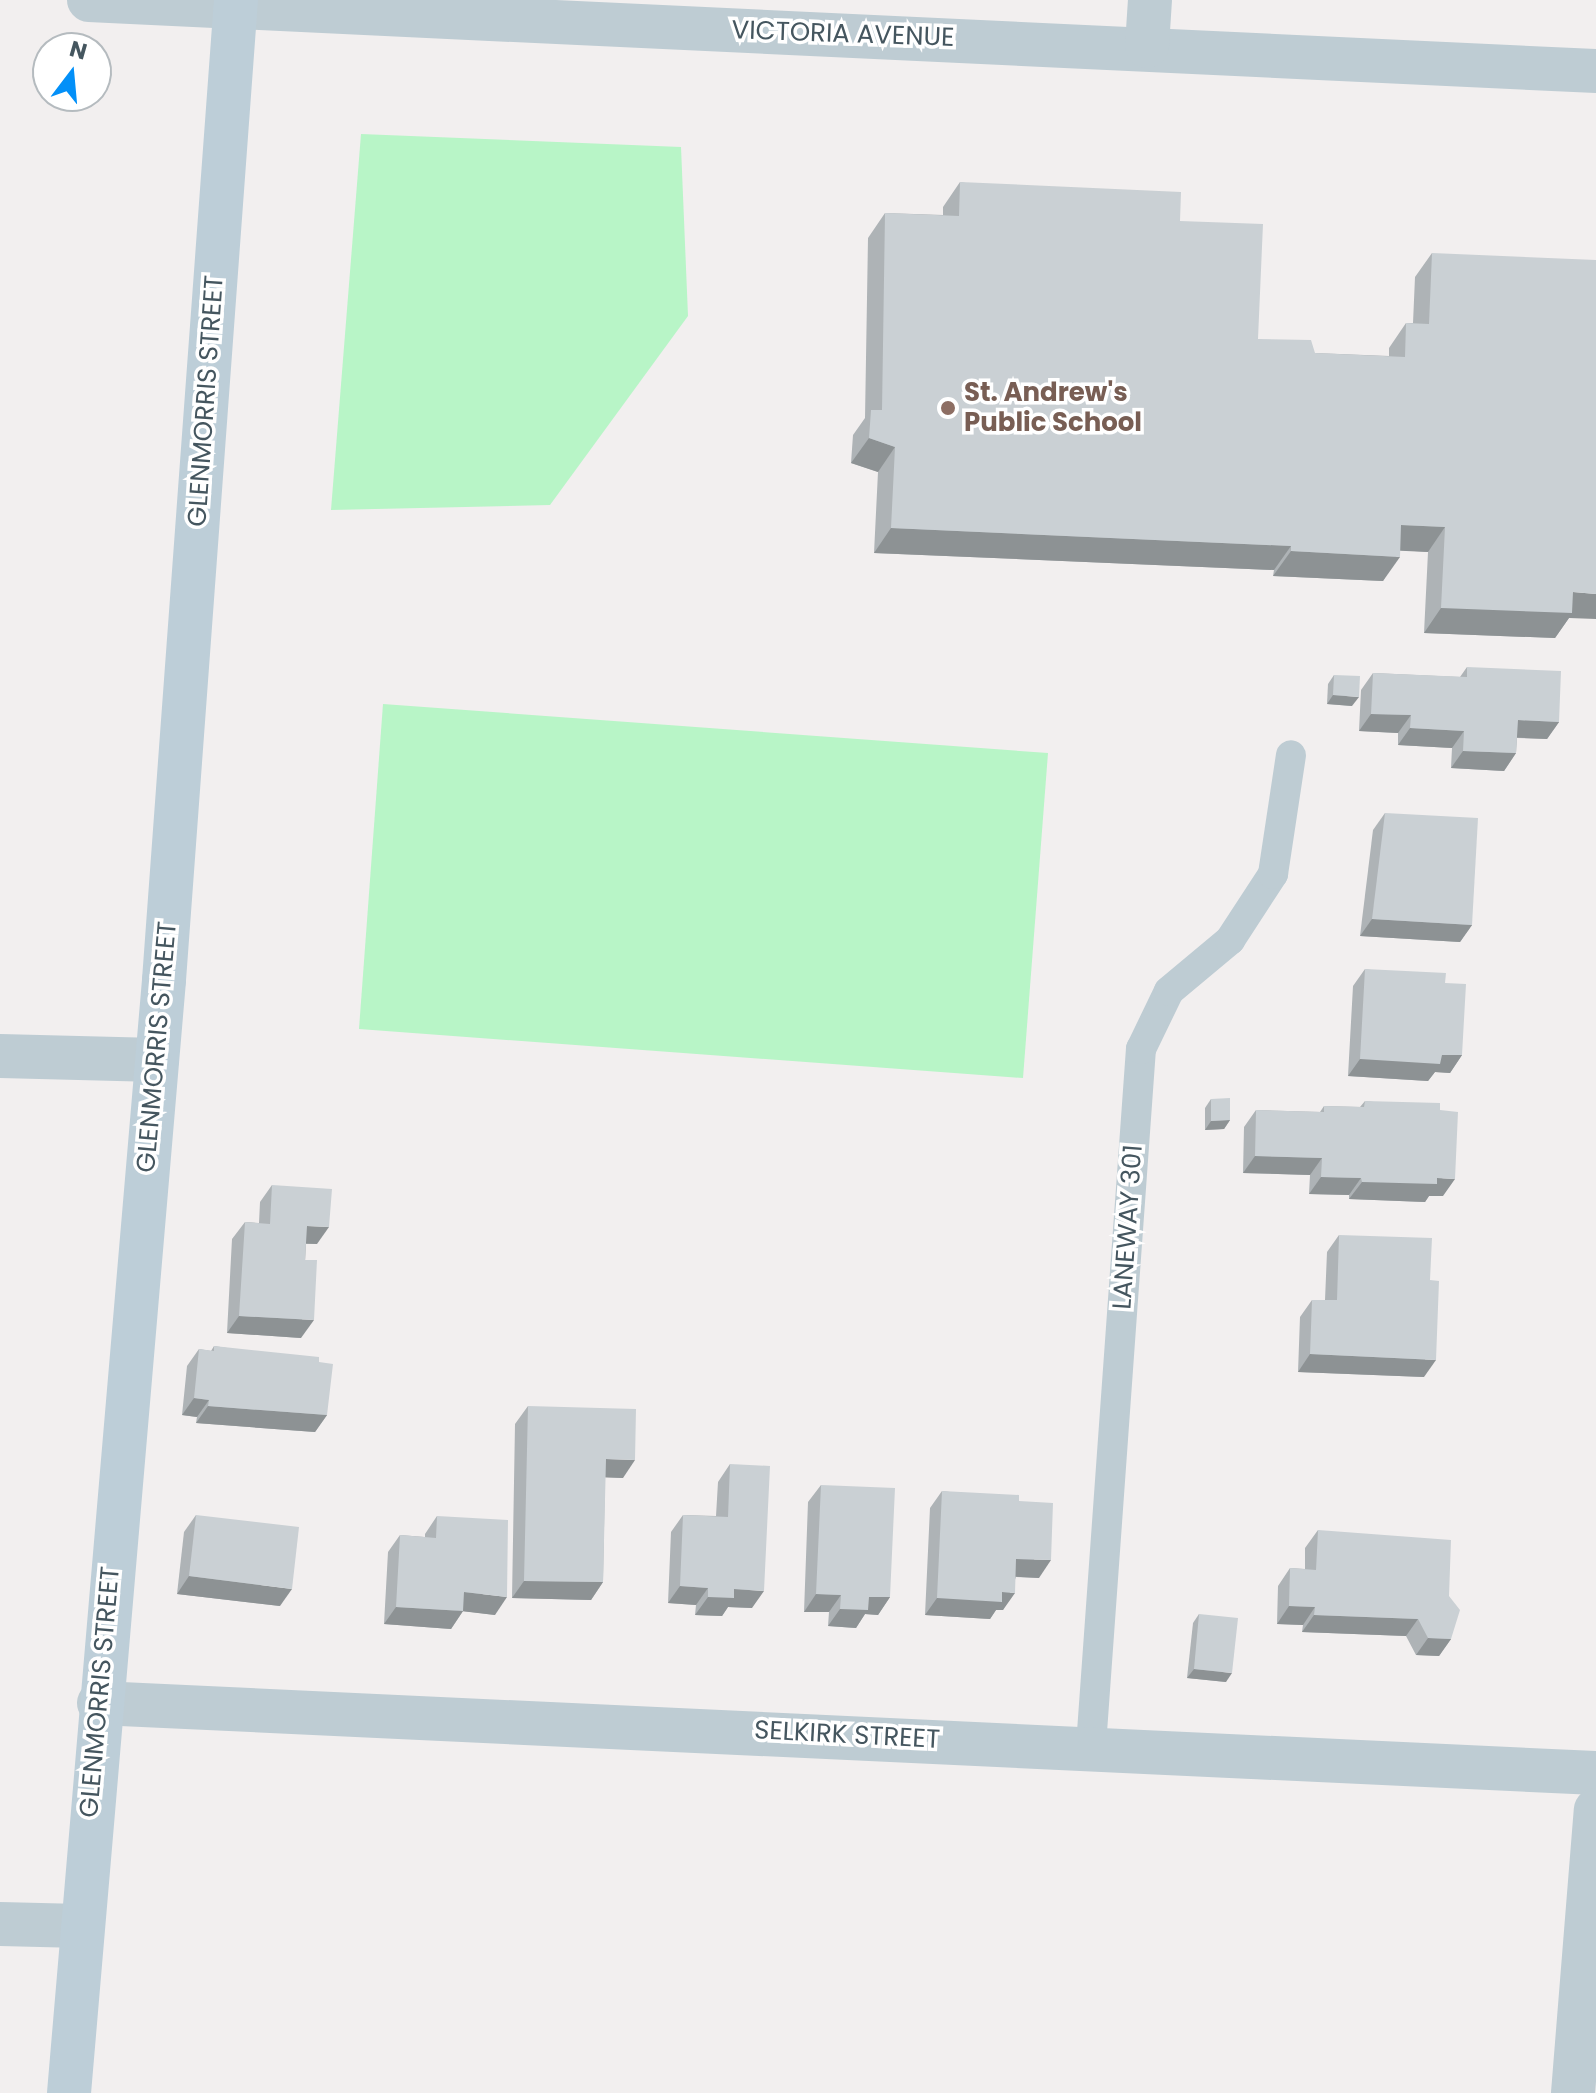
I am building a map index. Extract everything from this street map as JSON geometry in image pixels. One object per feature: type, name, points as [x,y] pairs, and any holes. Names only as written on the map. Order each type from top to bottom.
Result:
[{"type":"street","name":"VICTORIA AVENUE","points":[[89,0],[1147,46],[1596,71]]},
{"type":"street","points":[[1147,46],[1150,0]]},
{"type":"street","name":"GLENMORRIS STREET","points":[[69,2093],[99,1703],[157,1060],[236,4]]},
{"type":"street","points":[[0,1056],[157,1060]]},
{"type":"street","name":"SELKIRK STREET","points":[[99,1703],[1091,1746],[1596,1773]]},
{"type":"street","points":[[1573,2093],[1591,1934],[1596,1810]]},
{"type":"street","points":[[0,1924],[81,1926]]},
{"type":"lane","name":"LANEWAY 301","points":[[1091,1746],[1141,1049],[1169,991],[1230,940],[1273,874],[1291,755]]},
{"type":"green space","points":[[361,134],[681,147],[688,316],[550,505],[331,510]]},
{"type":"green space","points":[[383,704],[1048,753],[1023,1078],[359,1029]]},
{"type":"building","points":[[960,182],[1181,192],[1180,221],[1263,224],[1258,339],[1311,340],[1315,353],[1405,357],[1406,323],[1429,324],[1432,253],[1596,260],[1596,594],[1573,592],[1572,613],[1441,608],[1445,527],[1401,525],[1400,557],[1291,551],[1291,546],[891,528],[895,447],[869,438],[871,410],[882,410],[885,213],[959,216]]},
{"type":"building","points":[[1467,667],[1561,671],[1559,722],[1518,720],[1516,753],[1463,751],[1464,731],[1410,728],[1411,715],[1371,714],[1373,673],[1467,677]]},
{"type":"building","points":[[1334,675],[1360,676],[1359,697],[1333,695]]},
{"type":"building","points":[[1385,813],[1478,818],[1472,925],[1372,919]]},
{"type":"building","points":[[1365,969],[1446,973],[1445,983],[1466,984],[1462,1055],[1442,1055],[1440,1064],[1360,1059]]},
{"type":"building","points":[[1230,1098],[1230,1120],[1211,1121],[1211,1099]]},
{"type":"building","points":[[1365,1101],[1440,1103],[1440,1110],[1458,1112],[1455,1179],[1437,1178],[1437,1184],[1362,1182],[1361,1178],[1321,1177],[1322,1158],[1255,1156],[1256,1110],[1324,1112],[1324,1106],[1364,1107]]},
{"type":"building","points":[[272,1185],[332,1189],[329,1227],[307,1226],[305,1260],[317,1260],[314,1320],[239,1316],[245,1222],[270,1224]]},
{"type":"building","points":[[1339,1235],[1432,1238],[1430,1280],[1439,1281],[1436,1360],[1310,1354],[1312,1300],[1337,1300]]},
{"type":"building","points":[[214,1346],[319,1357],[319,1362],[333,1364],[327,1415],[208,1406],[209,1400],[194,1398],[199,1349],[214,1351]]},
{"type":"building","points":[[528,1406],[636,1409],[635,1460],[606,1459],[603,1582],[524,1581]]},
{"type":"building","points":[[730,1464],[770,1466],[764,1591],[734,1589],[734,1598],[708,1597],[708,1588],[680,1586],[683,1515],[728,1517]]},
{"type":"building","points":[[821,1485],[895,1488],[890,1597],[869,1597],[868,1610],[840,1609],[841,1595],[816,1594]]},
{"type":"building","points":[[942,1491],[1019,1495],[1019,1501],[1053,1503],[1051,1560],[1016,1559],[1015,1593],[1002,1592],[1002,1602],[937,1598]]},
{"type":"building","points":[[196,1515],[299,1527],[292,1589],[189,1576]]},
{"type":"building","points":[[437,1516],[508,1520],[507,1597],[464,1592],[463,1611],[396,1607],[400,1535],[436,1538]]},
{"type":"building","points":[[1318,1530],[1451,1540],[1449,1596],[1460,1610],[1451,1639],[1428,1638],[1418,1619],[1314,1615],[1315,1607],[1289,1606],[1290,1568],[1316,1570]]},
{"type":"building","points":[[1199,1614],[1238,1618],[1232,1673],[1194,1669]]},
{"type":"place","name":"St. Andrew's Public School","points":[[948,408]]}]
